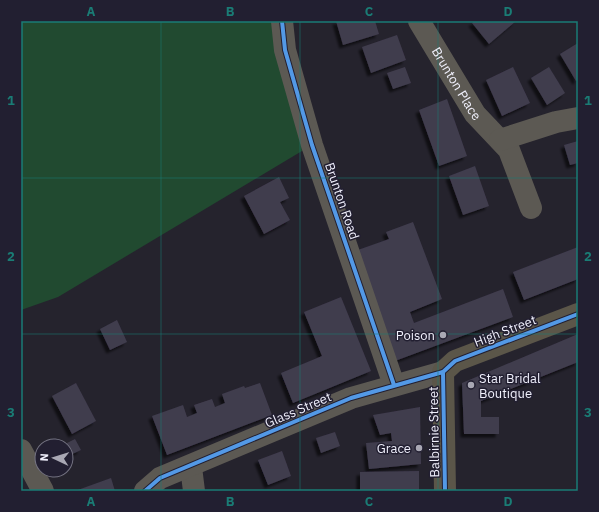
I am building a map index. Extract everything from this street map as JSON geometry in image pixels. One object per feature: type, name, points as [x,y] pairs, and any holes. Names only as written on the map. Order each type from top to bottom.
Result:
[{"type":"main road","name":"High Street","points":[[443,372],[455,361],[578,314]]},
{"type":"main road","name":"Balbirnie Street","points":[[443,372],[445,491]]},
{"type":"street","name":"Brunton Road","points":[[282,21],[285,50],[312,145],[394,385]]},
{"type":"street","name":"Brunton Place","points":[[419,21],[475,114],[509,150],[531,208]]},
{"type":"street","points":[[500,140],[556,122],[578,118]]},
{"type":"street","name":"Glass Street","points":[[145,491],[160,478],[191,467],[351,398],[443,372]]},
{"type":"street","points":[[21,450],[42,491]]},
{"type":"street","points":[[191,467],[194,491]]},
{"type":"green space","points":[[21,21],[282,21],[312,145],[58,297],[21,310]]},
{"type":"building","points":[[336,21],[375,21],[379,34],[343,45]]},
{"type":"building","points":[[475,21],[516,21],[489,44],[472,23]]},
{"type":"building","points":[[397,35],[406,60],[371,73],[362,47]]},
{"type":"building","points":[[578,43],[578,80],[576,81],[560,54]]},
{"type":"building","points":[[405,67],[411,83],[393,89],[387,73]]},
{"type":"building","points":[[513,67],[530,103],[502,116],[486,80]]},
{"type":"building","points":[[549,67],[565,93],[547,105],[531,78]]},
{"type":"building","points":[[447,99],[467,156],[439,166],[419,110]]},
{"type":"building","points":[[578,141],[578,163],[570,165],[564,145]]},
{"type":"building","points":[[475,166],[489,206],[463,215],[449,176]]},
{"type":"building","points":[[279,177],[289,198],[280,202],[290,220],[264,234],[244,196]]},
{"type":"building","points":[[413,222],[442,299],[410,312],[414,323],[503,289],[513,317],[395,361],[355,251],[389,239],[386,232]]},
{"type":"building","points":[[578,247],[578,279],[524,300],[513,272]]},
{"type":"building","points":[[341,297],[371,371],[293,403],[281,373],[322,356],[304,312]]},
{"type":"building","points":[[117,320],[127,342],[110,350],[100,329]]},
{"type":"building","points":[[578,334],[578,362],[481,401],[481,417],[499,417],[499,434],[464,434],[462,383]]},
{"type":"building","points":[[76,383],[96,421],[72,434],[52,396]]},
{"type":"building","points":[[260,383],[272,415],[167,455],[152,416],[183,405],[187,417],[197,413],[194,405],[212,399],[215,407],[225,403],[222,394],[244,386],[245,388]]},
{"type":"building","points":[[420,407],[421,464],[369,469],[366,443],[392,441],[391,433],[380,435],[373,415]]},
{"type":"building","points":[[335,432],[340,446],[321,453],[316,438]]},
{"type":"building","points":[[74,440],[81,450],[74,453]]},
{"type":"building","points":[[282,451],[291,476],[268,485],[258,460]]},
{"type":"building","points":[[419,471],[419,491],[360,491],[360,472]]},
{"type":"building","points":[[111,478],[115,491],[75,491]]},
{"type":"cycle path","points":[[282,21],[285,50],[312,145],[394,385]]},
{"type":"cycle path","points":[[145,491],[160,478],[351,398],[443,372],[455,361],[578,314]]},
{"type":"cycle path","points":[[443,372],[445,491]]},
{"type":"place","name":"Poison","points":[[443,335]]},
{"type":"place","name":"Star Bridal Boutique","points":[[471,385]]},
{"type":"place","name":"Grace","points":[[419,448]]}]
